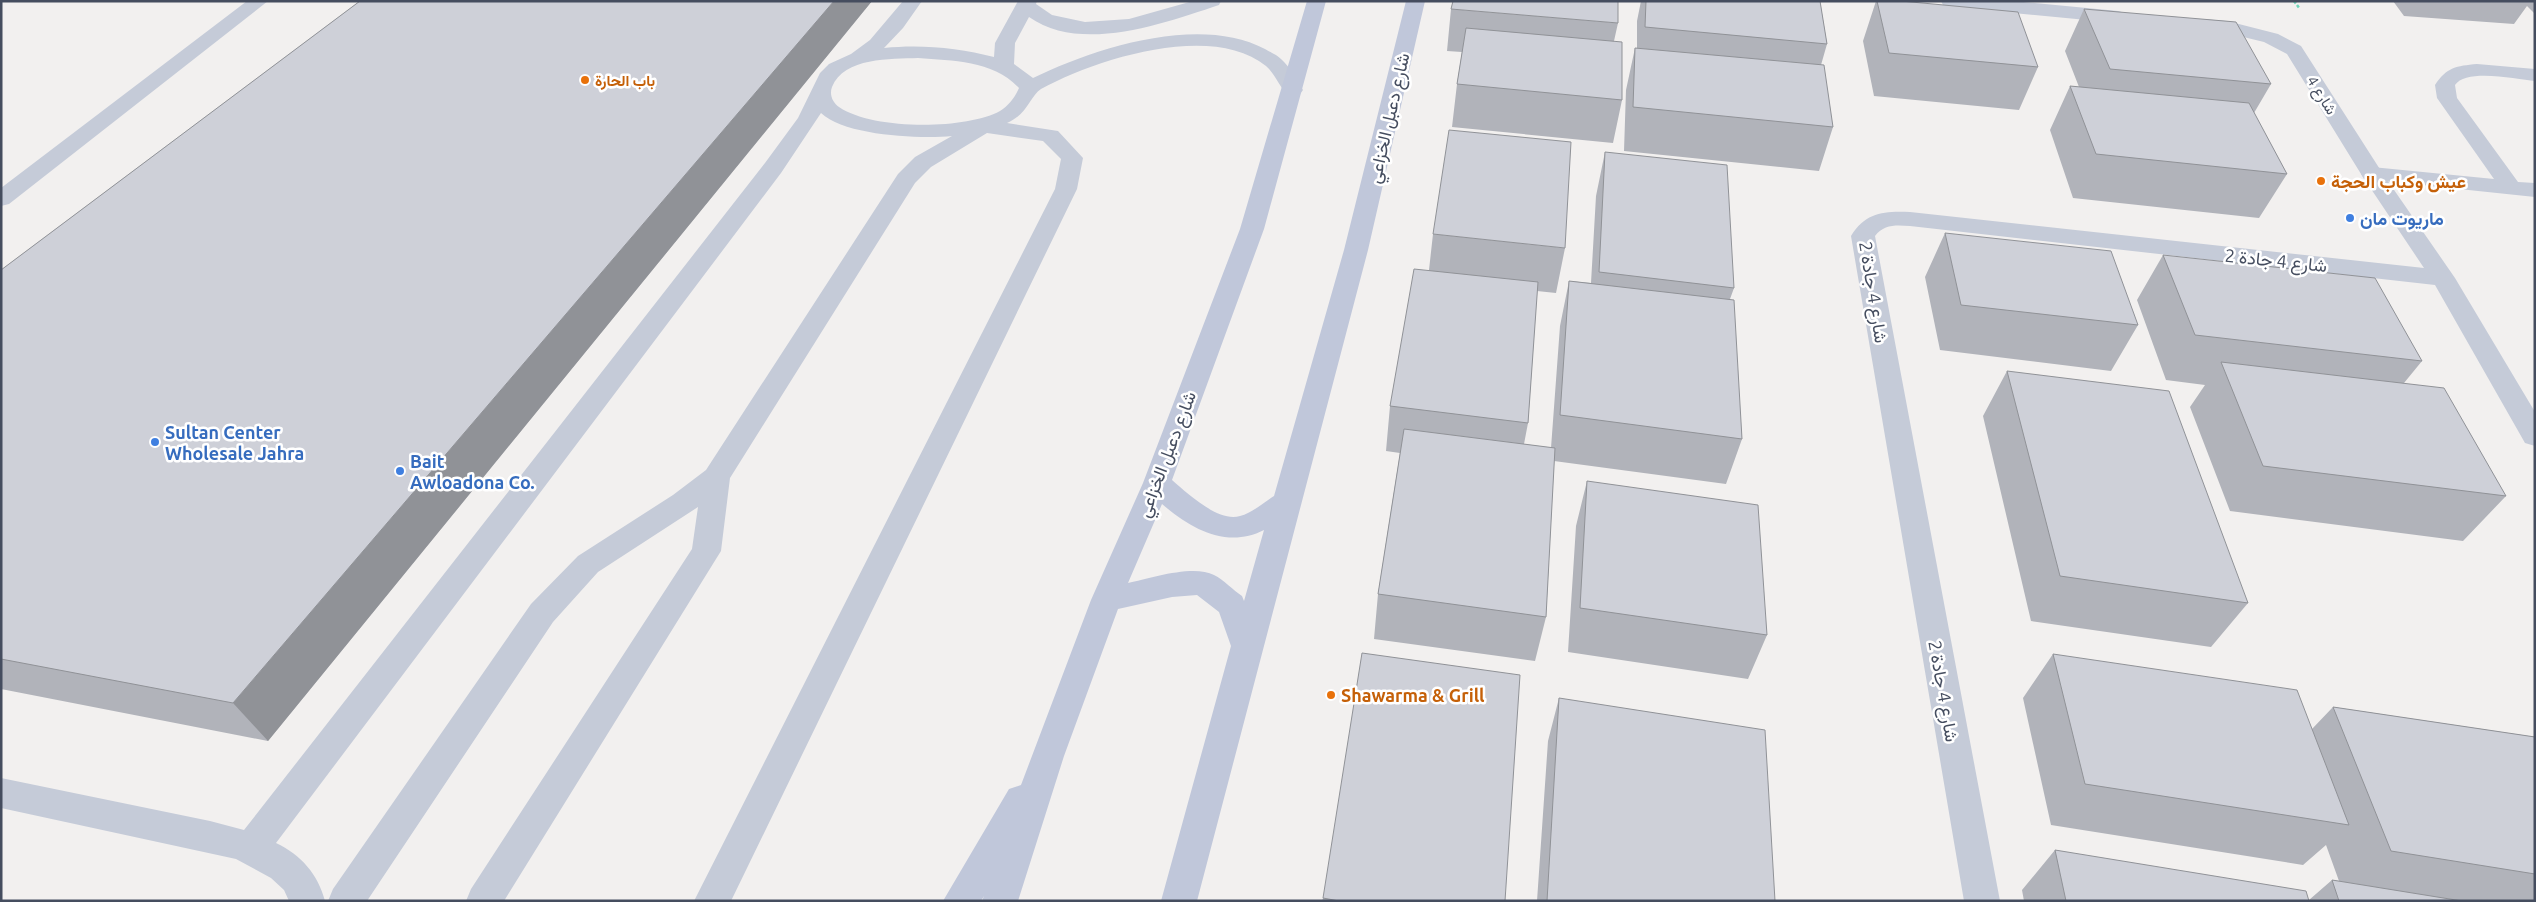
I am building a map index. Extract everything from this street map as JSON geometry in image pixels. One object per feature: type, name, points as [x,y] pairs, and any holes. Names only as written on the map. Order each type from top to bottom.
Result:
[{"type":"main road","name":"شارع دعبل الخزاعي","points":[[1000,901],[1047,756],[1106,600],[1157,483],[1252,229],[1317,1]]},
{"type":"main road","name":"شارع دعبل الخزاعي","points":[[1180,901],[1247,646],[1356,250],[1416,1]]},
{"type":"main road","points":[[1157,483],[1188,510],[1219,526],[1246,527],[1287,502]]},
{"type":"main road","points":[[1106,600],[1172,586],[1203,583],[1231,605],[1247,646]]},
{"type":"main road","points":[[961,901],[1047,756]]},
{"type":"street","points":[[1,199],[259,1]]},
{"type":"street","points":[[252,849],[773,168],[808,118],[824,82],[835,70],[878,44],[891,32],[913,1]]},
{"type":"street","points":[[1004,66],[1005,43],[1027,4],[1045,19],[1066,25],[1091,27],[1143,21],[1212,1]]},
{"type":"street","points":[[1950,1],[2138,19]]},
{"type":"street","name":"شارع 4","points":[[2188,23],[2227,27],[2271,38],[2294,50],[2372,174],[2444,278],[2524,403],[2535,436]]},
{"type":"street","points":[[346,901],[542,613],[588,564],[683,503],[716,477],[906,179],[923,162],[983,126],[1006,116],[1022,103],[1030,87],[1059,71],[1110,53],[1147,44],[1198,38],[1228,41],[1259,50],[1287,76],[1293,90]]},
{"type":"street","points":[[855,59],[884,53],[918,52],[960,56],[1004,66],[1021,76],[1030,87]]},
{"type":"street","points":[[2511,188],[2447,98],[2444,90],[2445,83],[2449,77],[2470,70],[2484,69],[2535,75]]},
{"type":"street","points":[[712,901],[1066,189],[1072,158],[1050,136],[983,126],[952,130],[918,130],[852,122],[832,112],[822,102],[820,93]]},
{"type":"street","points":[[2372,174],[2535,190]]},
{"type":"street","name":"شارع 4 جادة 2","points":[[1982,901],[1863,236],[1867,227],[1878,221],[1893,218],[1910,219],[2444,278]]},
{"type":"street","points":[[484,901],[706,551],[716,477]]},
{"type":"street","points":[[1,794],[207,836],[252,849],[263,853],[287,869],[306,894],[307,901]]},
{"type":"building","points":[[360,1],[834,1],[233,703],[1,659],[1,270]]},
{"type":"building","points":[[1453,1],[1618,1],[1618,23],[1451,9]]},
{"type":"building","points":[[1646,1],[1820,1],[1827,44],[1645,27]]},
{"type":"building","points":[[1877,1],[1901,1],[2018,12],[2038,67],[1889,53]]},
{"type":"building","points":[[2084,9],[2236,22],[2271,84],[2110,69]]},
{"type":"building","points":[[1466,28],[1622,42],[1622,100],[1457,84]]},
{"type":"building","points":[[1635,48],[1824,65],[1833,127],[1633,107]]},
{"type":"building","points":[[2070,86],[2249,103],[2287,174],[2096,154]]},
{"type":"building","points":[[1449,130],[1571,142],[1565,248],[1433,234]]},
{"type":"building","points":[[1605,152],[1727,165],[1734,288],[1599,272]]},
{"type":"building","points":[[1945,233],[2111,251],[2138,325],[1961,305]]},
{"type":"building","points":[[2163,255],[2375,278],[2422,361],[2195,335]]},
{"type":"building","points":[[1414,269],[1538,282],[1528,423],[1390,406]]},
{"type":"building","points":[[1569,281],[1734,300],[1742,439],[1560,415]]},
{"type":"building","points":[[2221,362],[2444,388],[2506,496],[2263,466]]},
{"type":"building","points":[[2007,371],[2169,391],[2248,603],[2060,576]]},
{"type":"building","points":[[1404,429],[1555,448],[1546,617],[1378,594]]},
{"type":"building","points":[[1587,481],[1758,505],[1767,635],[1580,608]]},
{"type":"building","points":[[1362,653],[1520,675],[1505,901],[1339,901],[1323,898]]},
{"type":"building","points":[[2053,654],[2297,690],[2349,825],[2085,784]]},
{"type":"building","points":[[1559,698],[1765,730],[1775,901],[1547,901]]},
{"type":"building","points":[[2333,707],[2535,737],[2535,874],[2391,851]]},
{"type":"building","points":[[2055,850],[2306,891],[2309,901],[2066,901]]},
{"type":"building","points":[[2332,880],[2462,901],[2339,901]]},
{"type":"place","name":"باب الحارة","points":[[585,80]]},
{"type":"place","name":"عيش وكباب الحجة","points":[[2321,181]]},
{"type":"place","name":"ماريوت مان","points":[[2350,218]]},
{"type":"place","name":"Sultan Center Wholesale Jahra","points":[[155,442]]},
{"type":"place","name":"Bait Awloadona Co.","points":[[400,471]]},
{"type":"place","name":"Shawarma & Grill","points":[[1331,695]]}]
